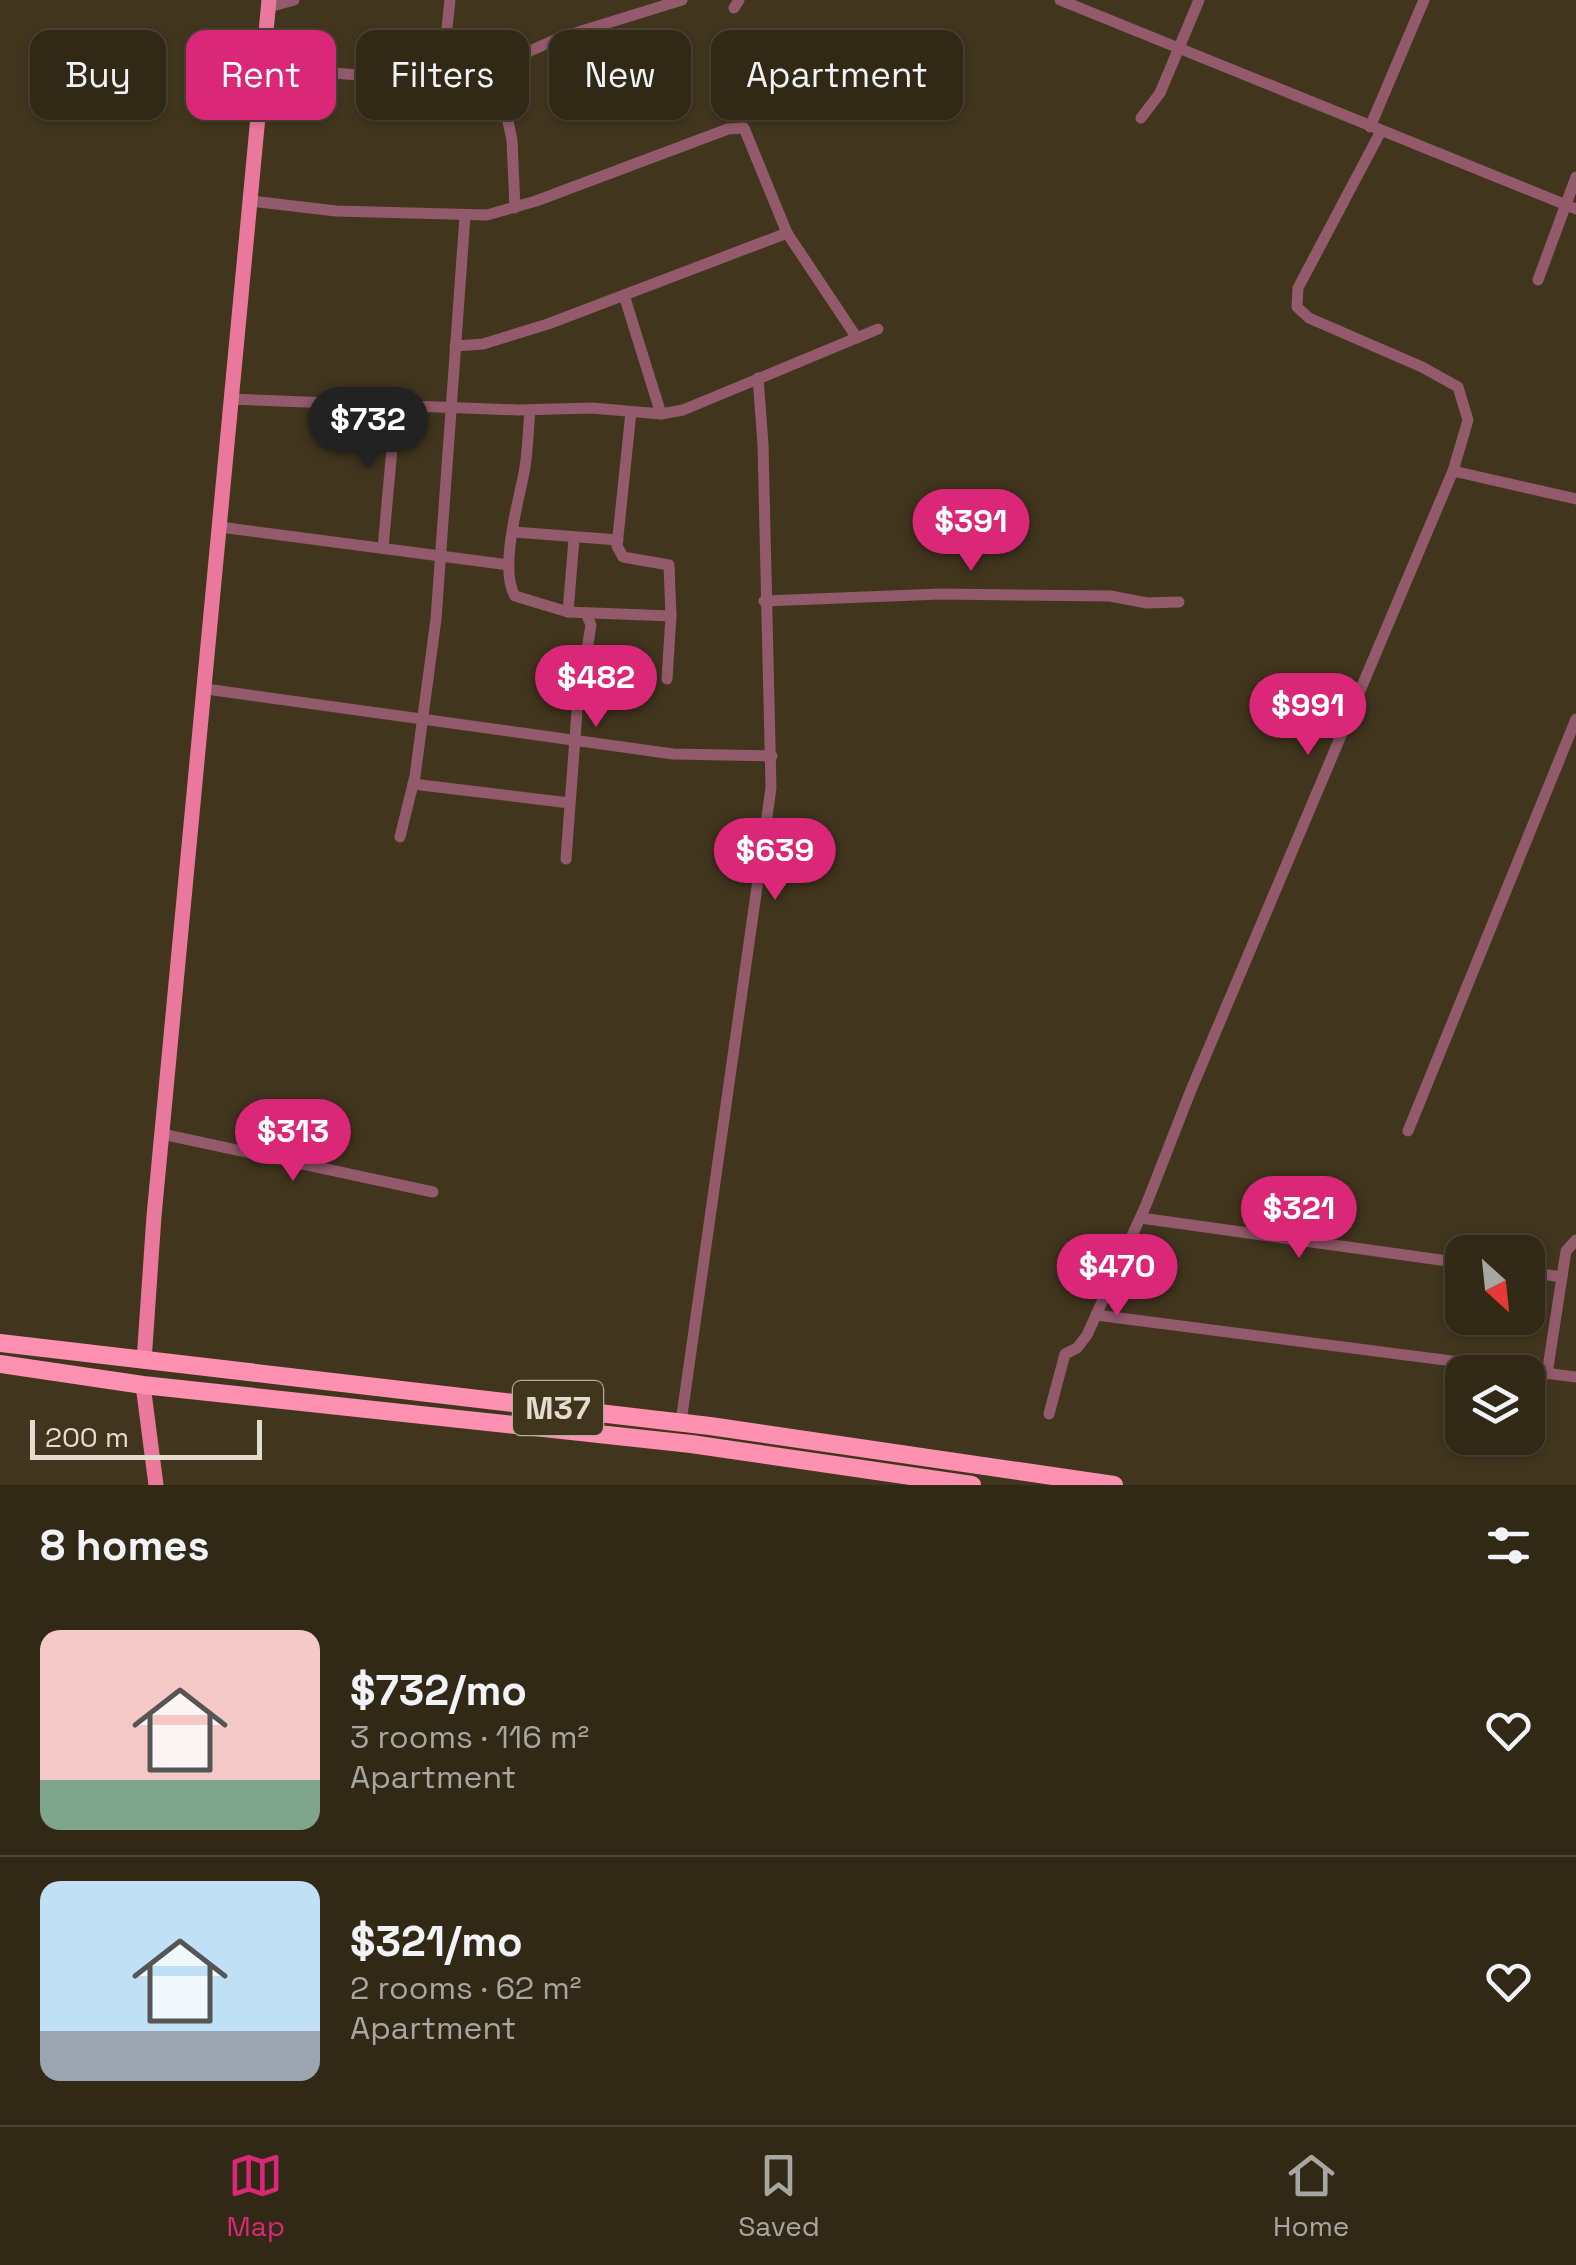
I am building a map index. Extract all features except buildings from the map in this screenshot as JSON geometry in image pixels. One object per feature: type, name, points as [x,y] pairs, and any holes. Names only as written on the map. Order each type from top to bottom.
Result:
[{"type":"highway","name":"M37","points":[[0,1343],[682,1422],[1068,1482],[1114,1485]]},
{"type":"highway","name":"M37","points":[[0,1364],[143,1385],[691,1444],[972,1485]]},
{"type":"main road","points":[[267,30],[269,4]]},
{"type":"main road","points":[[144,1361],[162,1134],[259,120]]},
{"type":"main road","points":[[143,1385],[156,1485]]},
{"type":"street","points":[[269,4],[294,0]]},
{"type":"street","points":[[447,30],[450,0]]},
{"type":"street","points":[[529,52],[559,38],[682,0]]},
{"type":"street","points":[[1060,0],[1570,206]]},
{"type":"street","points":[[1141,118],[1160,93],[1200,0]]},
{"type":"street","points":[[1049,1414],[1065,1354],[1077,1348],[1096,1315],[1140,1218],[1453,471],[1468,420],[1458,388],[1438,374],[1309,318],[1297,307],[1298,288],[1375,129],[1424,0]]},
{"type":"street","points":[[508,120],[514,208]]},
{"type":"street","points":[[251,201],[336,210],[487,215],[728,128],[744,128],[787,233],[857,338]]},
{"type":"street","points":[[1538,280],[1570,206],[1576,177]]},
{"type":"street","points":[[400,838],[413,784],[436,618],[465,216]]},
{"type":"street","points":[[455,346],[473,346],[502,338],[787,233]]},
{"type":"street","points":[[624,295],[662,414]]},
{"type":"street","points":[[232,399],[530,410],[592,408],[662,414],[683,410],[878,329]]},
{"type":"street","points":[[682,1422],[771,788],[758,378]]},
{"type":"street","points":[[384,548],[396,404]]},
{"type":"street","points":[[530,410],[509,586],[516,596],[568,612],[671,616]]},
{"type":"street","points":[[631,412],[616,546],[623,557],[669,565],[667,679]]},
{"type":"street","points":[[1453,471],[1576,499]]},
{"type":"street","points":[[220,526],[509,565]]},
{"type":"street","points":[[514,532],[618,540]]},
{"type":"street","points":[[568,612],[574,539]]},
{"type":"street","points":[[764,601],[941,594],[1110,596],[1147,603],[1179,602]]},
{"type":"street","points":[[566,859],[575,738],[591,625],[586,613]]},
{"type":"street","points":[[206,689],[673,754],[772,756]]},
{"type":"street","points":[[1408,1131],[1576,719]]},
{"type":"street","points":[[413,784],[569,802]]},
{"type":"street","points":[[162,1134],[433,1192]]},
{"type":"street","points":[[1140,1218],[1445,1261]]},
{"type":"street","points":[[1546,1374],[1566,1251],[1576,1240]]},
{"type":"street","points":[[1545,1274],[1562,1277]]},
{"type":"street","points":[[1096,1315],[1576,1377]]}]
